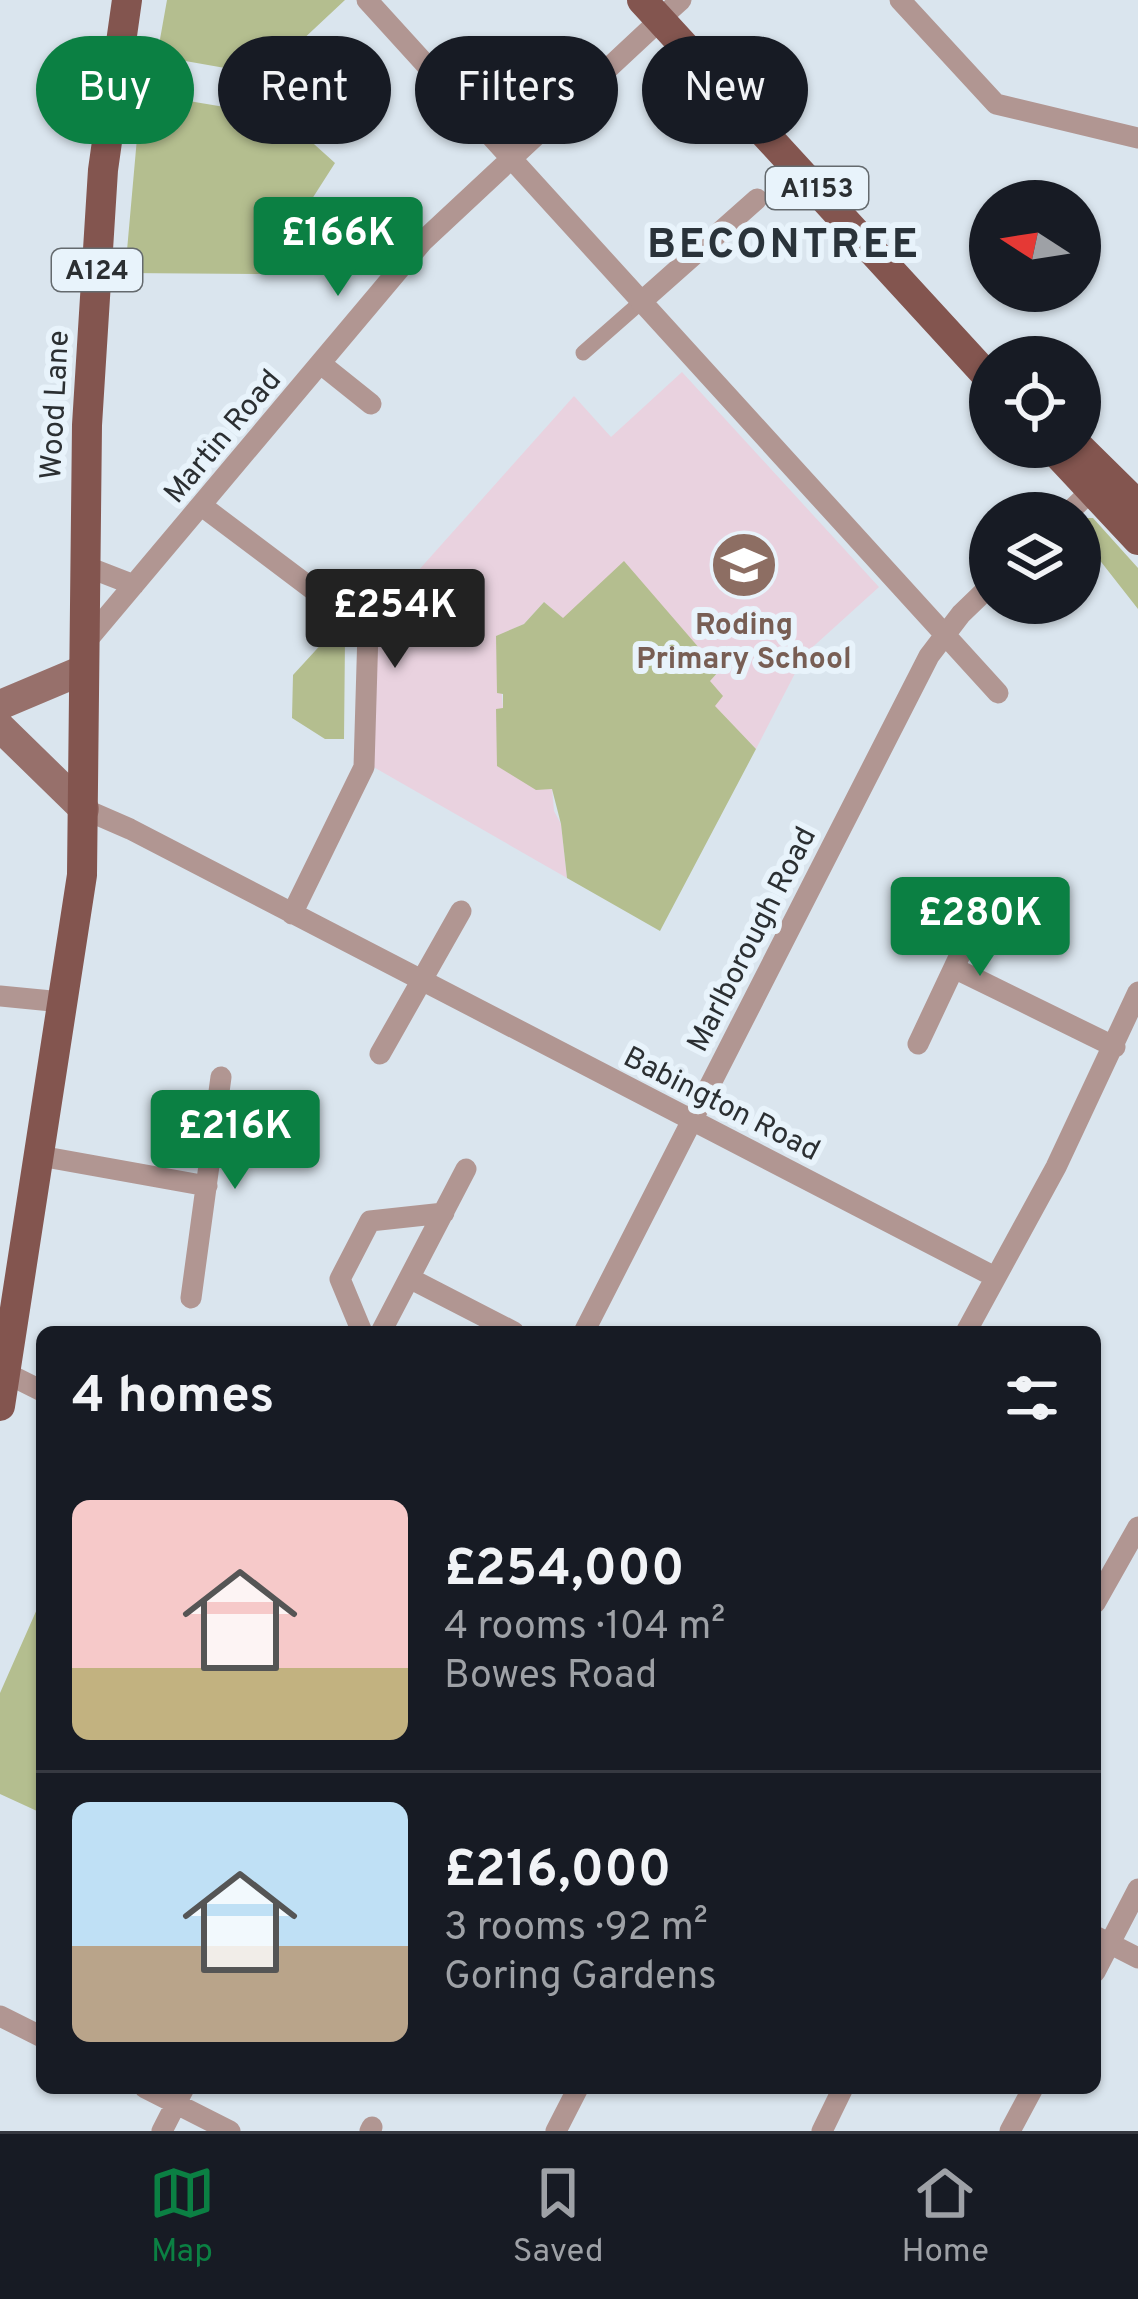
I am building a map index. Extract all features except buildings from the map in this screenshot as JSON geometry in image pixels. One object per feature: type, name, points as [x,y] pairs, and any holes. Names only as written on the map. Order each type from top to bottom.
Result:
[{"type":"main road","name":"Wood Lane","points":[[83,657],[87,425],[103,170],[127,0]]},
{"type":"main road","name":"A1153","points":[[663,6],[970,336]]},
{"type":"main road","name":"A1153","points":[[663,6],[969,355]]},
{"type":"main road","points":[[1070,468],[1138,540]]},
{"type":"main road","points":[[1100,468],[1138,505]]},
{"type":"main road","points":[[0,705],[83,657]]},
{"type":"main road","name":"A124","points":[[0,1406],[82,875],[83,657]]},
{"type":"main road","points":[[0,727],[84,809]]},
{"type":"street","points":[[367,0],[998,693]]},
{"type":"street","points":[[910,3],[996,104],[1138,138]]},
{"type":"street","name":"Martin Road","points":[[83,657],[134,585],[423,241],[663,6]]},
{"type":"street","points":[[583,353],[757,199]]},
{"type":"street","points":[[321,364],[371,404]]},
{"type":"street","points":[[202,506],[368,631],[364,767],[292,914]]},
{"type":"street","points":[[85,566],[134,585]]},
{"type":"street","name":"Marlborough Road","points":[[587,1326],[919,676],[945,634],[969,608]]},
{"type":"street","name":"Babington Road","points":[[84,809],[995,1277]]},
{"type":"street","points":[[918,1044],[991,889]]},
{"type":"street","points":[[380,1054],[461,910]]},
{"type":"street","points":[[954,968],[1115,1047]]},
{"type":"street","points":[[969,1326],[1056,1167],[1138,992]]},
{"type":"street","points":[[0,996],[62,1002]]},
{"type":"street","points":[[191,1298],[221,1077]]},
{"type":"street","points":[[40,1156],[208,1186]]},
{"type":"street","points":[[384,1326],[466,1169]]},
{"type":"street","points":[[360,1326],[340,1279],[370,1221],[444,1213]]},
{"type":"street","points":[[411,1279],[502,1326]]},
{"type":"street","points":[[6,1373],[36,1388]]},
{"type":"street","points":[[1101,1592],[1138,1527]]},
{"type":"street","points":[[1138,1889],[1102,1940],[1138,1958]]},
{"type":"street","points":[[0,2016],[36,2034]]},
{"type":"street","points":[[556,2131],[575,2094]]},
{"type":"street","points":[[821,2131],[840,2094]]},
{"type":"street","points":[[1010,2131],[1030,2094]]},
{"type":"street","points":[[162,2131],[180,2096],[230,2131]]},
{"type":"shaded area","points":[[682,372],[879,587],[805,654],[756,749],[714,706],[709,681],[719,672],[562,618],[544,602],[524,624],[497,636],[503,709],[497,709],[552,788],[567,878],[370,765],[368,627],[574,396],[611,437]]},
{"type":"green space","points":[[167,0],[345,0],[307,36],[218,36],[218,67],[194,63],[194,36],[161,36]]},
{"type":"green space","points":[[194,102],[218,106],[218,144],[314,144],[335,163],[264,274],[125,273],[136,144],[194,144]]},
{"type":"green space","points":[[1101,527],[1138,568],[1138,609],[1101,562]]},
{"type":"green space","points":[[624,561],[719,671],[710,681],[723,696],[715,706],[756,749],[660,931],[567,878],[552,789],[536,790],[497,766],[496,709],[503,708],[503,694],[497,693],[496,636],[524,624],[544,602],[563,618]]},
{"type":"green space","points":[[326,639],[345,639],[344,739],[325,739],[292,718],[293,675]]},
{"type":"green space","points":[[36,1611],[36,1811],[0,1794],[0,1693]]},
{"type":"place","name":"Roding Primary School","points":[[744,565]]},
{"type":"district","name":"BECONTREE","points":[[784,242]]}]
